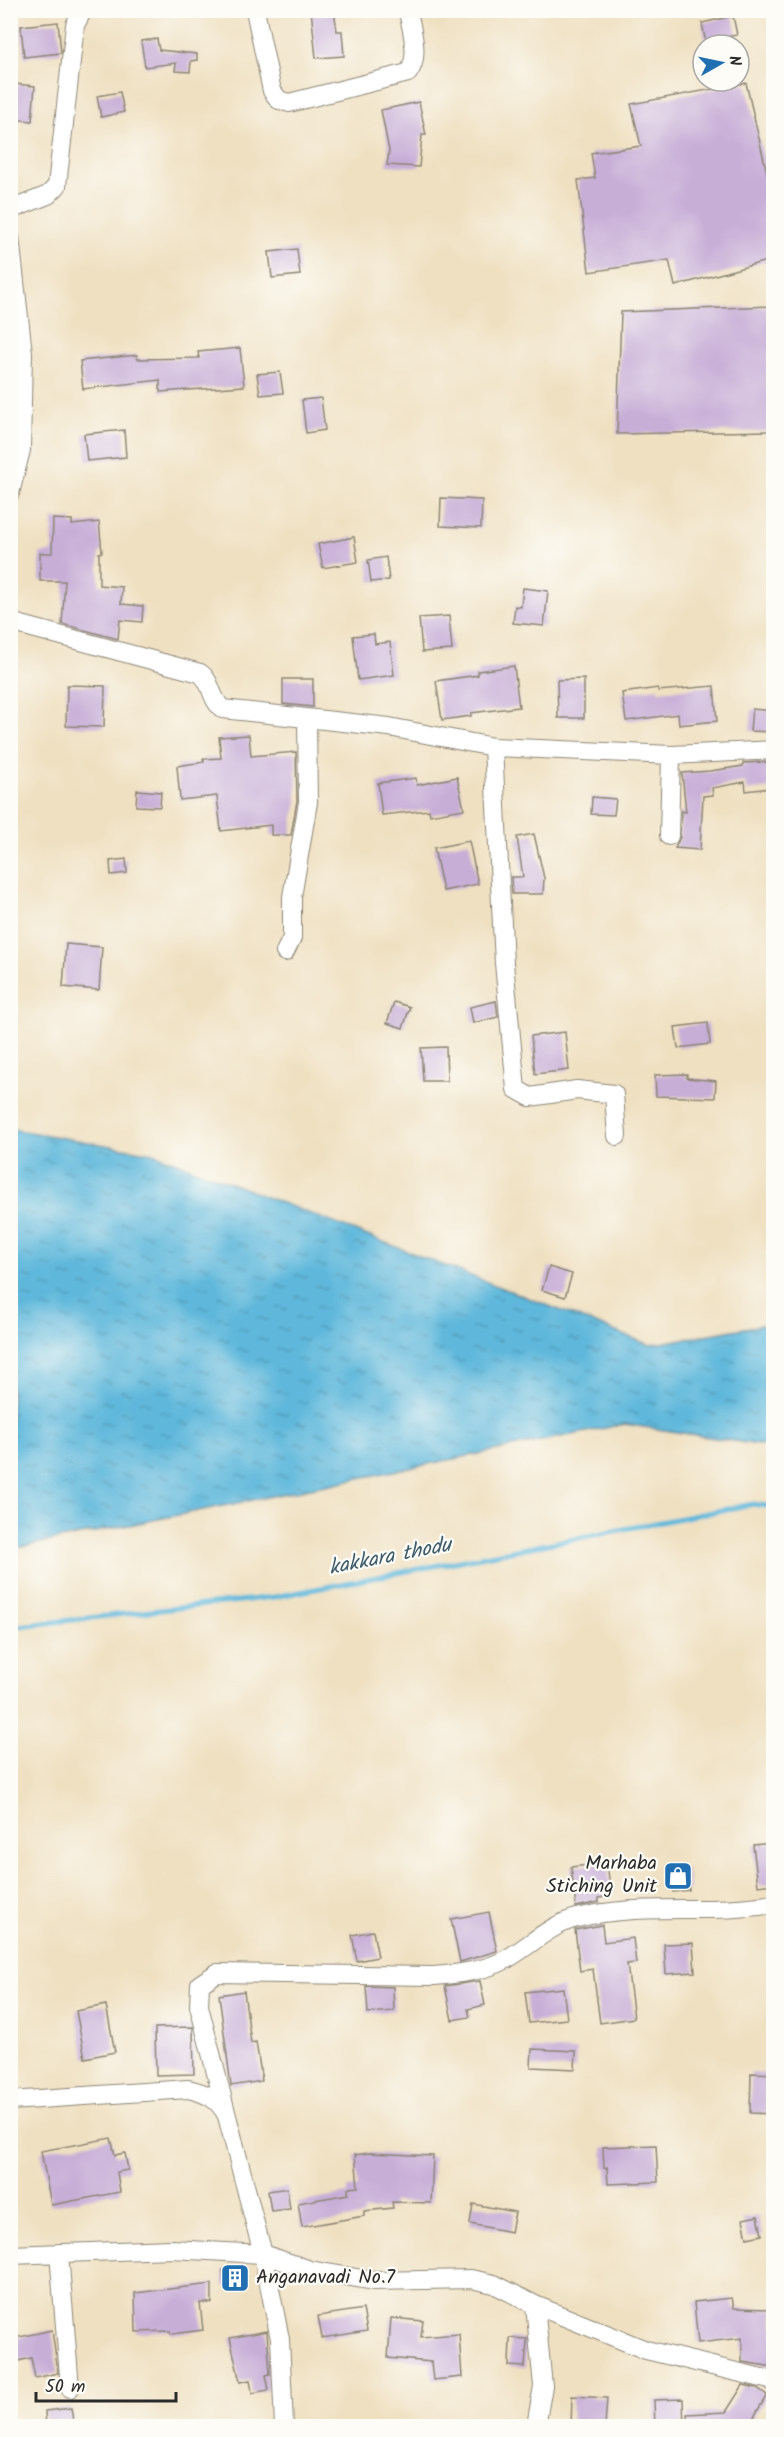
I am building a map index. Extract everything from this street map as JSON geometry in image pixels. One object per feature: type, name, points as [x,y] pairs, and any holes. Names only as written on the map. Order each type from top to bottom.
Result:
[{"type":"street","points":[[10,210],[48,195],[57,186],[75,25],[82,10]]},
{"type":"street","points":[[255,10],[272,91],[279,100],[289,103],[408,73],[414,66],[415,54],[408,10]]},
{"type":"street","points":[[10,237],[23,352],[21,450],[10,493]]},
{"type":"street","points":[[10,622],[200,673],[208,682],[214,701],[223,709],[388,727],[493,747],[671,755],[774,750]]},
{"type":"street","points":[[285,952],[292,938],[292,897],[308,802],[307,718]]},
{"type":"street","points":[[493,747],[504,963],[516,1089],[530,1097],[577,1090],[614,1094],[617,1136]]},
{"type":"street","points":[[669,836],[671,755]]},
{"type":"street","points":[[284,2427],[280,2339],[263,2254],[199,2006],[200,1984],[217,1973],[434,1976],[463,1973],[504,1960],[552,1928],[580,1917],[627,1909],[774,1904]]},
{"type":"street","points":[[10,2101],[188,2089],[216,2100],[227,2116]]},
{"type":"street","points":[[10,2255],[171,2249],[263,2254],[310,2270],[374,2281],[471,2279],[494,2284],[535,2305],[646,2350],[774,2381]]},
{"type":"street","points":[[59,2253],[70,2388]]},
{"type":"street","points":[[535,2305],[543,2386],[536,2427]]},
{"type":"lane","points":[[774,85],[771,90],[774,118]]},
{"type":"water","points":[[11,1129],[153,1153],[650,1345],[773,1323],[773,1447],[625,1424],[11,1549]]},
{"type":"building","points":[[311,10],[334,10],[337,31],[342,31],[344,56],[316,58]]},
{"type":"building","points":[[733,16],[737,33],[704,33],[702,23]]},
{"type":"building","points":[[58,22],[61,53],[24,57],[21,26]]},
{"type":"building","points":[[157,39],[159,50],[197,54],[197,60],[191,61],[190,72],[175,71],[176,63],[145,67],[141,41]]},
{"type":"building","points":[[14,84],[35,86],[32,121],[11,119]]},
{"type":"building","points":[[120,92],[124,112],[101,117],[97,96]]},
{"type":"building","points":[[691,93],[748,93],[774,203],[774,259],[675,286],[669,260],[589,272],[578,180],[595,178],[591,153],[641,146],[631,104]]},
{"type":"building","points":[[419,102],[426,135],[422,135],[419,167],[387,165],[389,151],[381,110]]},
{"type":"building","points":[[297,249],[300,275],[272,278],[269,252]]},
{"type":"building","points":[[774,306],[774,431],[617,434],[621,312]]},
{"type":"building","points":[[240,348],[244,386],[160,392],[160,380],[83,389],[80,361],[137,355],[137,359],[199,358],[198,352]]},
{"type":"building","points":[[280,372],[283,393],[260,395],[257,374]]},
{"type":"building","points":[[321,398],[325,430],[306,433],[302,400]]},
{"type":"building","points":[[124,430],[126,457],[87,461],[84,434]]},
{"type":"building","points":[[441,498],[482,500],[481,528],[440,526]]},
{"type":"building","points":[[53,519],[72,520],[72,525],[99,522],[102,552],[99,553],[99,585],[122,587],[121,604],[143,606],[142,622],[120,620],[118,639],[62,624],[65,581],[40,581],[40,553],[52,553]]},
{"type":"building","points":[[354,537],[358,562],[323,568],[318,544]]},
{"type":"building","points":[[386,557],[389,580],[371,582],[368,560]]},
{"type":"building","points":[[523,588],[548,591],[544,626],[513,623],[515,606],[521,607]]},
{"type":"building","points":[[449,616],[452,650],[422,652],[419,618]]},
{"type":"building","points":[[374,634],[375,644],[390,642],[394,675],[358,680],[353,636]]},
{"type":"building","points":[[514,666],[519,707],[471,713],[471,716],[442,720],[436,681],[478,675],[478,671]]},
{"type":"building","points":[[283,679],[313,679],[313,707],[283,704]]},
{"type":"building","points":[[584,679],[584,718],[558,718],[557,680]]},
{"type":"building","points":[[67,685],[105,686],[104,727],[66,726]]},
{"type":"building","points":[[714,686],[717,721],[679,725],[678,714],[626,721],[622,693],[658,688],[658,691]]},
{"type":"building","points":[[752,709],[774,711],[774,732],[750,731]]},
{"type":"building","points":[[249,735],[251,756],[296,752],[297,801],[291,835],[271,835],[271,825],[221,831],[217,796],[180,800],[177,766],[204,762],[203,759],[221,758],[219,737]]},
{"type":"building","points":[[767,762],[770,788],[746,791],[745,782],[712,788],[713,795],[703,796],[700,850],[675,848],[680,837],[681,811],[686,812],[682,773],[743,766],[743,763]]},
{"type":"building","points":[[457,777],[464,809],[430,815],[429,810],[382,815],[378,783],[416,778],[417,785]]},
{"type":"building","points":[[137,790],[161,792],[160,807],[136,806]]},
{"type":"building","points":[[592,797],[616,799],[614,815],[591,814]]},
{"type":"building","points":[[534,834],[544,878],[543,894],[512,894],[511,877],[523,877],[517,837]]},
{"type":"building","points":[[469,841],[478,884],[443,891],[434,848]]},
{"type":"building","points":[[126,859],[127,873],[111,875],[110,861]]},
{"type":"building","points":[[66,944],[102,947],[99,990],[63,987]]},
{"type":"building","points":[[496,1001],[498,1017],[473,1023],[470,1007]]},
{"type":"building","points":[[394,1002],[410,1007],[403,1028],[387,1023]]},
{"type":"building","points":[[708,1023],[710,1044],[678,1048],[675,1027]]},
{"type":"building","points":[[565,1032],[569,1070],[535,1074],[531,1036]]},
{"type":"building","points":[[446,1047],[447,1081],[423,1081],[421,1048]]},
{"type":"building","points":[[687,1074],[687,1078],[716,1081],[715,1098],[656,1096],[655,1075]]},
{"type":"building","points":[[549,1267],[572,1274],[565,1297],[542,1290]]},
{"type":"building","points":[[774,1843],[774,1884],[758,1886],[753,1845]]},
{"type":"building","points":[[607,1863],[611,1896],[599,1898],[599,1902],[576,1907],[571,1867]]},
{"type":"building","points":[[686,1868],[689,1890],[673,1892],[670,1870]]},
{"type":"building","points":[[489,1912],[497,1951],[460,1962],[451,1919]]},
{"type":"building","points":[[602,1925],[604,1942],[633,1938],[636,1963],[627,1964],[634,2018],[600,2023],[593,1969],[580,1971],[575,1930]]},
{"type":"building","points":[[373,1931],[378,1957],[357,1961],[352,1935]]},
{"type":"building","points":[[693,1943],[695,1972],[666,1974],[664,1944]]},
{"type":"building","points":[[480,1981],[485,2005],[468,2009],[470,2017],[452,2020],[445,1986]]},
{"type":"building","points":[[366,1986],[393,1987],[394,2011],[368,2013]]},
{"type":"building","points":[[563,1988],[567,2019],[529,2023],[525,1992]]},
{"type":"building","points":[[244,1991],[251,2043],[256,2042],[262,2081],[231,2086],[219,1995]]},
{"type":"building","points":[[106,2005],[115,2052],[85,2058],[76,2011]]},
{"type":"building","points":[[193,2027],[194,2074],[156,2075],[155,2028]]},
{"type":"building","points":[[532,2049],[576,2051],[575,2069],[531,2067]]},
{"type":"building","points":[[751,2073],[774,2074],[774,2114],[750,2113]]},
{"type":"building","points":[[111,2138],[115,2155],[125,2153],[128,2170],[117,2172],[120,2192],[51,2205],[41,2151]]},
{"type":"building","points":[[656,2145],[658,2182],[608,2184],[607,2167],[604,2168],[603,2147]]},
{"type":"building","points":[[369,2153],[433,2156],[431,2203],[392,2202],[393,2208],[364,2211],[364,2216],[302,2227],[298,2203],[348,2194],[348,2188],[358,2187],[355,2155]]},
{"type":"building","points":[[287,2188],[290,2209],[271,2211],[268,2191]]},
{"type":"building","points":[[473,2204],[515,2212],[511,2232],[470,2224]]},
{"type":"building","points":[[758,2216],[762,2235],[747,2238],[743,2219]]},
{"type":"building","name":"Anganavadi No.7","points":[[223,2270],[246,2270],[247,2286],[224,2286]]},
{"type":"building","points":[[212,2284],[212,2303],[200,2303],[203,2330],[171,2334],[170,2331],[136,2332],[135,2293]]},
{"type":"building","points":[[732,2298],[734,2308],[774,2309],[774,2367],[742,2362],[742,2338],[698,2343],[694,2302]]},
{"type":"building","points":[[363,2309],[367,2331],[322,2338],[318,2316]]},
{"type":"building","points":[[391,2318],[423,2321],[421,2337],[459,2334],[462,2377],[433,2380],[431,2362],[388,2358]]},
{"type":"building","points":[[52,2330],[58,2373],[35,2378],[31,2358],[10,2363],[10,2339]]},
{"type":"building","points":[[267,2331],[270,2374],[266,2375],[269,2390],[252,2393],[250,2380],[240,2382],[230,2338]]},
{"type":"building","points":[[510,2338],[527,2339],[525,2367],[509,2366]]},
{"type":"building","points":[[743,2385],[757,2388],[767,2395],[748,2427],[687,2427],[687,2414],[726,2412]]},
{"type":"building","points":[[572,2396],[607,2398],[605,2427],[571,2427]]},
{"type":"building","points":[[683,2399],[684,2427],[655,2427],[654,2400]]},
{"type":"building","points":[[71,2408],[74,2427],[46,2427],[45,2411]]},
{"type":"waterway","name":"kakkara thodu","points":[[10,1627],[274,1597],[753,1504],[774,1507]]},
{"type":"place","name":"Marhaba Stiching Unit","points":[[678,1876]]},
{"type":"place","name":"Anganavadi No.7","points":[[235,2278]]}]
